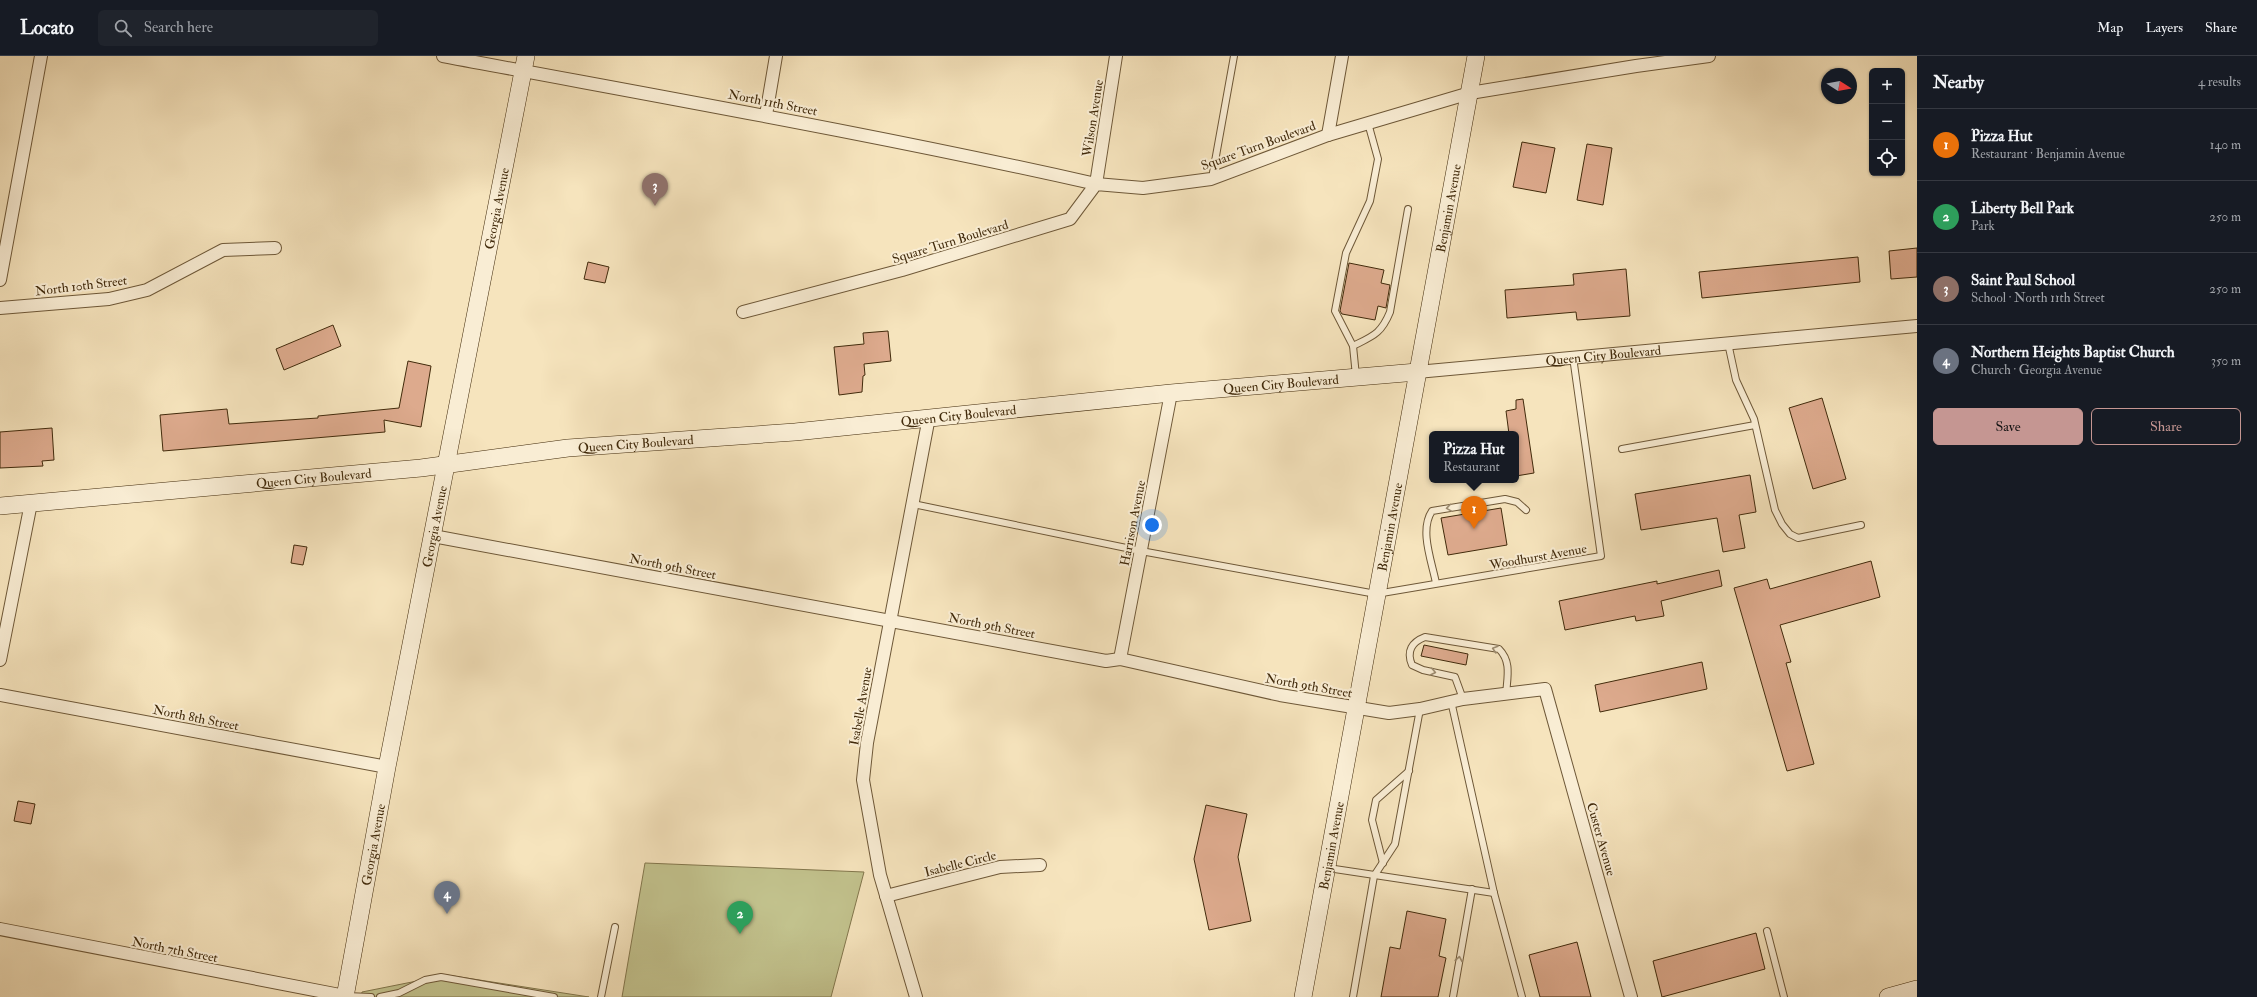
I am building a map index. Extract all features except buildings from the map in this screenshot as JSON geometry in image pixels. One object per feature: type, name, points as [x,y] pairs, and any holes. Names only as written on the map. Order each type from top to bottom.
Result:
[{"type":"street","points":[[0,280],[41,56]]},
{"type":"street","name":"North 11th Street","points":[[443,56],[525,64],[993,161],[1096,184]]},
{"type":"street","points":[[766,115],[776,56]]},
{"type":"street","name":"Wilson Avenue","points":[[1096,184],[1116,56]]},
{"type":"street","points":[[1328,135],[1342,56]]},
{"type":"street","name":"Benjamin Avenue","points":[[1303,997],[1476,56]]},
{"type":"street","name":"Square Turn Boulevard","points":[[743,312],[902,270],[1070,219],[1096,184],[1143,188],[1211,179],[1328,135],[1470,93],[1636,66],[1709,56]]},
{"type":"street","name":"Georgia Avenue","points":[[345,996],[387,767],[525,64]]},
{"type":"street","name":"North 10th Street","points":[[0,308],[109,298],[139,292],[147,290],[223,250],[275,248]]},
{"type":"street","name":"Queen City Boulevard","points":[[0,506],[447,464],[568,448],[795,432],[1171,393],[1917,326]]},
{"type":"street","name":"Harrison Avenue","points":[[1120,659],[1171,393]]},
{"type":"street","name":"Isabelle Avenue","points":[[916,997],[880,875],[863,780],[867,743],[930,417]]},
{"type":"street","points":[[0,660],[31,503]]},
{"type":"street","name":"North 9th Street","points":[[433,536],[1106,661],[1120,659],[1280,695],[1389,713],[1420,709],[1463,699],[1506,695],[1545,689]]},
{"type":"street","name":"Custer Avenue","points":[[1545,689],[1632,997]]},
{"type":"street","name":"North 8th Street","points":[[0,695],[387,767]]},
{"type":"street","name":"Isabelle Circle","points":[[886,896],[1000,867],[1040,865]]},
{"type":"street","name":"North 7th Street","points":[[0,930],[345,996]]},
{"type":"street","points":[[1888,997],[1917,989]]},
{"type":"lane","points":[[1211,179],[1234,56]]},
{"type":"lane","points":[[1356,376],[1353,346],[1335,311],[1346,253],[1370,201],[1378,159],[1368,123]]},
{"type":"lane","points":[[1353,346],[1376,335],[1384,327],[1387,320],[1408,209]]},
{"type":"lane","points":[[1728,343],[1736,380],[1755,425],[1775,510],[1782,524],[1790,534],[1798,538],[1861,525]]},
{"type":"lane","name":"Woodhurst Avenue","points":[[913,504],[1141,551],[1376,594],[1601,556],[1573,357]]},
{"type":"lane","points":[[1622,449],[1755,425]]},
{"type":"lane","points":[[1436,584],[1426,527],[1428,517],[1432,511],[1505,499],[1517,502],[1526,510]]},
{"type":"lane","points":[[1463,699],[1455,677],[1423,670],[1412,665],[1409,657],[1410,648],[1415,641],[1425,637],[1499,649],[1506,656],[1508,666],[1506,695]]},
{"type":"lane","points":[[1451,701],[1494,893],[1522,997]]},
{"type":"lane","points":[[1352,997],[1374,876],[1396,844],[1420,709]]},
{"type":"lane","points":[[1383,863],[1372,820],[1376,800],[1409,771]]},
{"type":"lane","points":[[1327,867],[1374,876],[1494,893]]},
{"type":"lane","points":[[1453,997],[1472,889]]},
{"type":"lane","points":[[601,997],[615,927]]},
{"type":"lane","points":[[1767,930],[1784,997]]},
{"type":"lane","points":[[380,997],[399,993],[425,980],[441,978],[554,997]]},
{"type":"lane","points":[[345,996],[371,997]]},
{"type":"green space","points":[[645,863],[864,872],[831,997],[622,997]]},
{"type":"green space","points":[[447,975],[589,997],[361,997],[362,992]]},
{"type":"place","name":"Saint Paul School","points":[[655,206]]},
{"type":"place","name":"Pizza Hut","points":[[1474,529]]},
{"type":"place","name":"Northern Heights Baptist Church","points":[[447,914]]},
{"type":"place","name":"Liberty Bell Park","points":[[740,934]]}]
